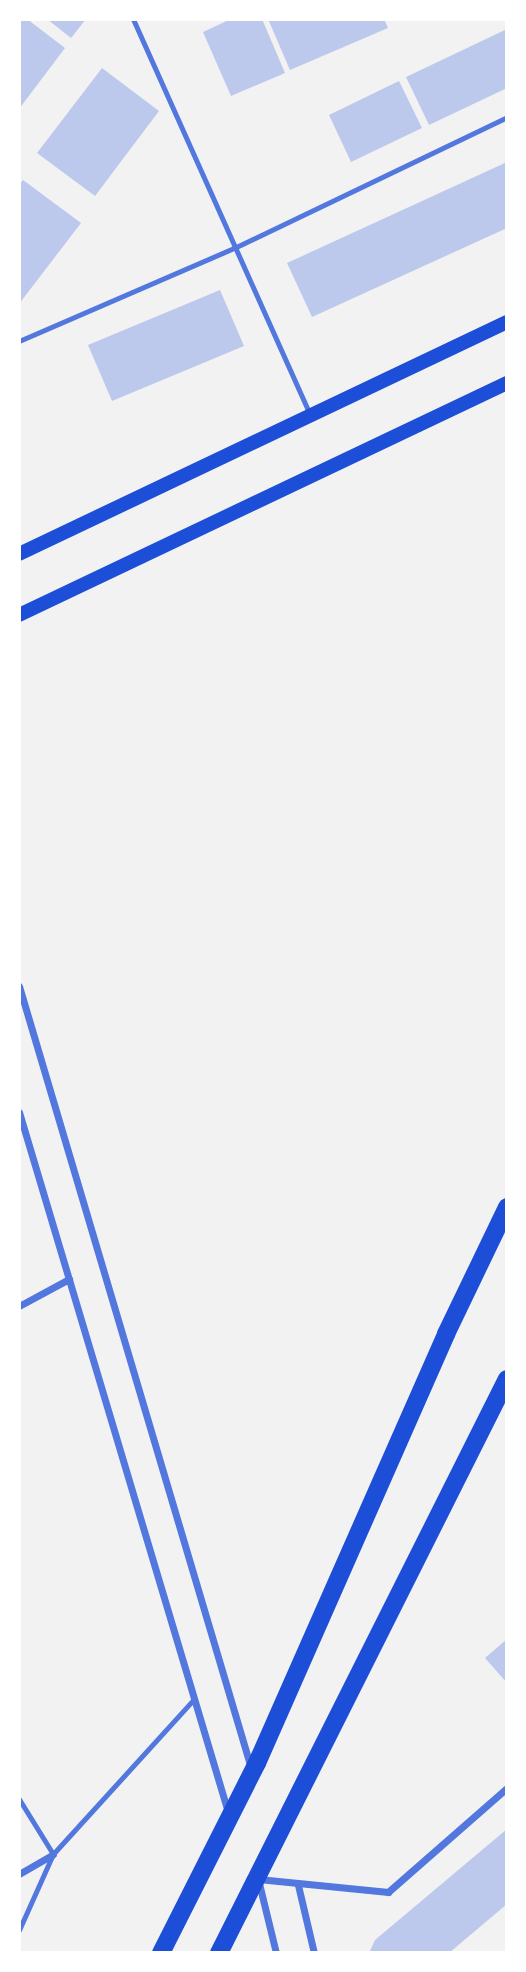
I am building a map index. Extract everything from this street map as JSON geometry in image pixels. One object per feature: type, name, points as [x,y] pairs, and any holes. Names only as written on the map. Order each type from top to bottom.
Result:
[{"type":"main road","points":[[19,554],[507,322]]},
{"type":"main road","points":[[19,615],[507,383]]},
{"type":"main road","points":[[161,1953],[252,1772],[446,1334],[507,1207]]},
{"type":"main road","points":[[219,1953],[507,1379]]},
{"type":"street","points":[[19,986],[252,1772]]},
{"type":"street","points":[[19,1112],[229,1817]]},
{"type":"street","points":[[19,1306],[69,1279]]},
{"type":"street","points":[[276,1953],[258,1879],[388,1892],[507,1788]]},
{"type":"street","points":[[19,1874],[52,1854]]},
{"type":"street","points":[[298,1885],[314,1953]]},
{"type":"lane","points":[[133,19],[311,415]]},
{"type":"lane","points":[[19,341],[234,248],[507,117]]},
{"type":"lane","points":[[19,1930],[52,1854],[194,1699]]},
{"type":"lane","points":[[19,1799],[52,1854]]},
{"type":"building","points":[[19,19],[27,19],[65,48],[19,109]]},
{"type":"building","points":[[47,19],[86,19],[71,38]]},
{"type":"building","points":[[231,19],[262,19],[285,73],[231,96],[203,32]]},
{"type":"building","points":[[268,19],[384,19],[388,28],[290,70]]},
{"type":"building","points":[[507,29],[507,88],[429,125],[406,77]]},
{"type":"building","points":[[102,68],[159,111],[95,196],[37,153]]},
{"type":"building","points":[[399,81],[422,128],[351,162],[329,115]]},
{"type":"building","points":[[507,162],[507,228],[312,317],[287,263]]},
{"type":"building","points":[[23,180],[81,223],[19,304],[19,185]]},
{"type":"building","points":[[220,290],[244,346],[112,401],[88,345]]},
{"type":"building","points":[[507,1639],[507,1683],[485,1658]]},
{"type":"building","points":[[507,1829],[507,1904],[449,1953],[369,1953],[375,1940]]}]
